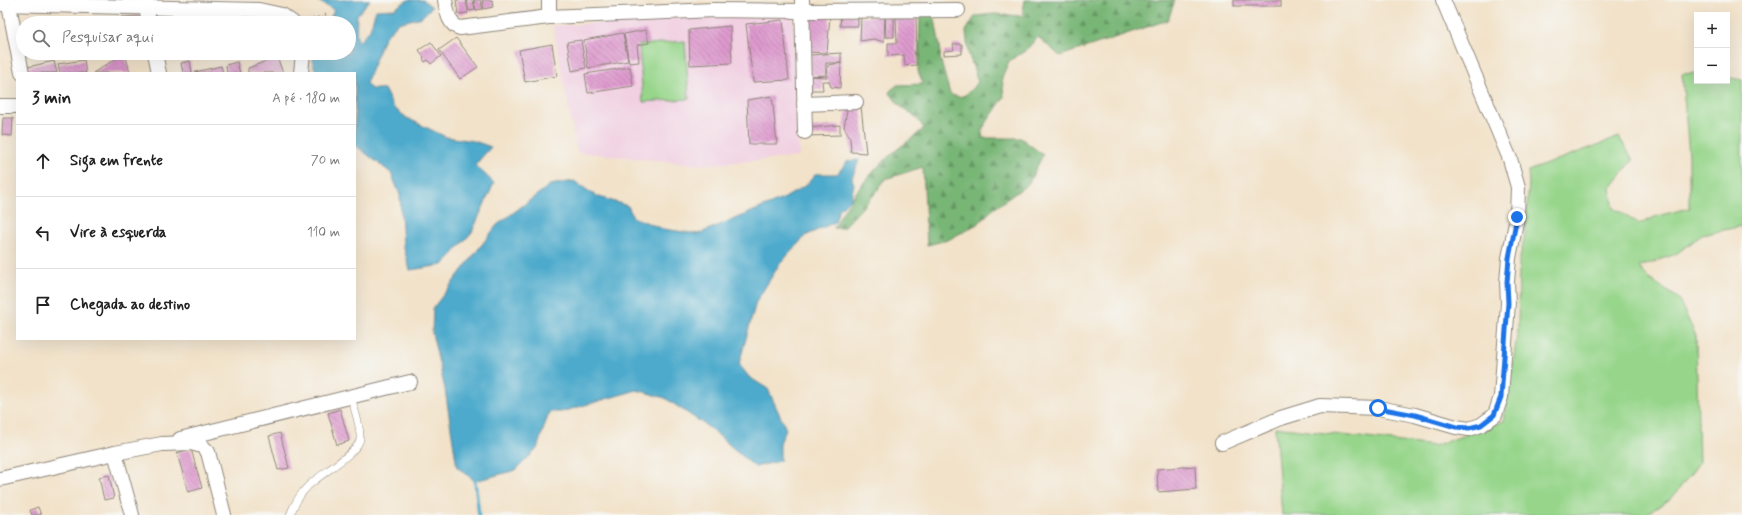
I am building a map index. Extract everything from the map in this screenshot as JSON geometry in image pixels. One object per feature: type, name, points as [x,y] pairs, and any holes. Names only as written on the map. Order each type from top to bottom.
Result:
[{"type":"street","points":[[445,0],[449,16],[454,25],[460,28],[549,17],[713,5],[802,5],[958,10]]},
{"type":"street","points":[[549,0],[549,17]]},
{"type":"street","points":[[1222,444],[1281,418],[1320,406],[1378,408],[1415,415],[1456,427],[1469,428],[1481,425],[1494,415],[1501,397],[1508,303],[1507,282],[1509,258],[1517,217],[1518,187],[1510,159],[1443,0]]},
{"type":"street","points":[[16,46],[6,2],[145,3],[259,10],[284,16]]},
{"type":"street","points":[[145,3],[148,16]]},
{"type":"street","points":[[802,5],[805,132]]},
{"type":"street","points":[[19,60],[22,72]]},
{"type":"street","points":[[156,60],[159,72]]},
{"type":"street","points":[[301,72],[302,60]]},
{"type":"street","points":[[804,104],[856,102]]},
{"type":"street","points":[[0,106],[16,106]]},
{"type":"street","points":[[0,479],[162,444],[410,382]]},
{"type":"street","points":[[162,444],[191,443],[202,446],[208,452],[224,515]]},
{"type":"street","points":[[115,453],[132,515]]},
{"type":"lane","points":[[290,515],[298,500],[307,488],[323,473],[355,451],[359,446],[360,431],[351,396]]},
{"type":"path","points":[[321,16],[328,14]]},
{"type":"shaded area","points":[[793,16],[799,157],[701,165],[577,152],[553,26],[686,17]]},
{"type":"green space","points":[[1025,0],[1175,0],[1168,20],[1060,56],[1038,37],[1025,51],[1009,61],[1002,77],[1004,97],[983,128],[982,138],[1021,138],[1043,155],[1028,184],[991,211],[979,223],[948,240],[927,245],[923,167],[885,179],[874,195],[843,228],[834,228],[853,196],[877,168],[895,151],[924,128],[915,116],[900,106],[889,92],[897,85],[923,84],[918,71],[920,15],[934,14],[941,52],[940,58],[950,94],[955,96],[963,96],[978,82],[968,52],[966,31],[975,16],[994,14],[1022,16]]},
{"type":"green space","points":[[685,41],[689,99],[643,102],[639,45]]},
{"type":"green space","points":[[1694,73],[1694,84],[1730,84],[1730,78],[1742,80],[1742,226],[1702,235],[1676,254],[1639,267],[1649,279],[1678,298],[1696,336],[1699,463],[1672,498],[1645,515],[1282,515],[1275,427],[1434,446],[1504,421],[1518,330],[1519,263],[1525,234],[1529,183],[1528,171],[1619,137],[1633,160],[1610,189],[1614,208],[1640,224],[1657,216],[1689,208],[1689,155],[1682,74]]},
{"type":"water","points":[[316,0],[370,0],[357,15],[356,35],[356,16],[331,16],[334,10]]},
{"type":"water","points":[[408,0],[423,0],[432,7],[422,17],[398,23],[384,38],[366,83],[371,89],[384,89],[393,107],[407,118],[446,137],[474,141],[491,147],[475,165],[494,183],[472,232],[443,265],[410,270],[403,245],[400,195],[391,173],[356,146],[356,72],[317,72],[313,60],[356,60],[356,35],[359,42],[370,29],[376,10],[394,9]]},
{"type":"water","points":[[859,160],[852,178],[854,184],[851,198],[839,210],[835,222],[805,236],[779,265],[756,302],[739,364],[749,377],[768,389],[786,429],[780,443],[780,461],[755,467],[711,429],[665,398],[637,390],[561,412],[549,412],[537,449],[516,470],[475,481],[457,467],[445,389],[432,333],[433,308],[497,225],[550,185],[574,181],[596,196],[628,206],[633,217],[663,229],[698,234],[785,198],[806,185],[816,174],[837,174],[848,161]]},
{"type":"building","points":[[456,0],[466,0],[468,13],[458,14]]},
{"type":"building","points":[[467,0],[473,0],[475,10],[469,11]]},
{"type":"building","points":[[474,0],[480,0],[483,9],[476,10]]},
{"type":"building","points":[[482,0],[492,0],[493,7],[484,9]]},
{"type":"building","points":[[1234,0],[1281,0],[1281,6],[1234,6]]},
{"type":"building","points":[[885,13],[909,16],[894,17],[894,37],[886,37]]},
{"type":"building","points":[[858,14],[858,26],[840,26],[841,15]]},
{"type":"building","points":[[830,16],[827,53],[808,52],[809,17]]},
{"type":"building","points":[[885,16],[884,42],[874,39],[860,41],[861,17]]},
{"type":"building","points":[[916,17],[917,65],[905,66],[904,55],[888,56],[888,43],[897,43],[896,18]]},
{"type":"building","points":[[783,20],[789,80],[753,82],[746,24]]},
{"type":"building","points":[[730,26],[732,63],[690,65],[689,30]]},
{"type":"building","points":[[646,30],[649,43],[637,45],[639,62],[629,63],[624,34]]},
{"type":"building","points":[[623,33],[628,61],[588,68],[584,40]]},
{"type":"building","points":[[456,38],[478,67],[460,79],[439,50]]},
{"type":"building","points":[[581,40],[586,68],[572,71],[567,42]]},
{"type":"building","points":[[431,42],[441,56],[431,64],[428,60],[425,62],[423,59],[424,57],[419,50]]},
{"type":"building","points":[[552,44],[557,76],[525,82],[519,50]]},
{"type":"building","points":[[953,44],[962,44],[962,54],[944,55],[944,51],[954,50]]},
{"type":"building","points":[[841,53],[841,63],[826,63],[826,75],[810,76],[810,55]]},
{"type":"building","points":[[84,60],[86,72],[60,72],[58,64]]},
{"type":"building","points":[[114,60],[127,60],[130,72],[95,72]]},
{"type":"building","points":[[269,60],[278,60],[283,72],[248,72],[248,68]]},
{"type":"building","points":[[54,61],[57,72],[30,72],[28,67]]},
{"type":"building","points":[[190,61],[192,72],[183,72],[181,63]]},
{"type":"building","points":[[237,62],[240,72],[227,72],[226,65]]},
{"type":"building","points":[[841,63],[840,88],[831,87],[829,81],[822,81],[823,90],[809,90],[810,76],[827,77],[828,65]]},
{"type":"building","points":[[221,66],[223,72],[195,72]]},
{"type":"building","points":[[630,67],[633,86],[588,93],[585,74]]},
{"type":"building","points":[[772,96],[777,144],[749,144],[747,100]]},
{"type":"building","points":[[861,106],[866,153],[851,152],[850,138],[844,127],[847,110],[836,109]]},
{"type":"building","points":[[3,118],[13,118],[12,136],[2,135]]},
{"type":"building","points":[[840,125],[840,135],[808,136],[809,128]]},
{"type":"building","points":[[340,409],[349,441],[337,445],[328,413]]},
{"type":"building","points":[[280,433],[289,468],[278,470],[269,436]]},
{"type":"building","points":[[191,449],[202,488],[188,492],[177,453]]},
{"type":"building","points":[[1195,466],[1196,489],[1158,492],[1157,469]]},
{"type":"building","points":[[109,475],[114,498],[104,500],[99,477]]},
{"type":"building","points":[[38,507],[41,515],[32,515],[30,510]]},
{"type":"waterway","points":[[475,481],[479,515]]},
{"type":"route","points":[[1378,408],[1415,415],[1456,427],[1469,428],[1481,425],[1494,415],[1501,397],[1508,303],[1507,282],[1509,258],[1517,217]]}]
